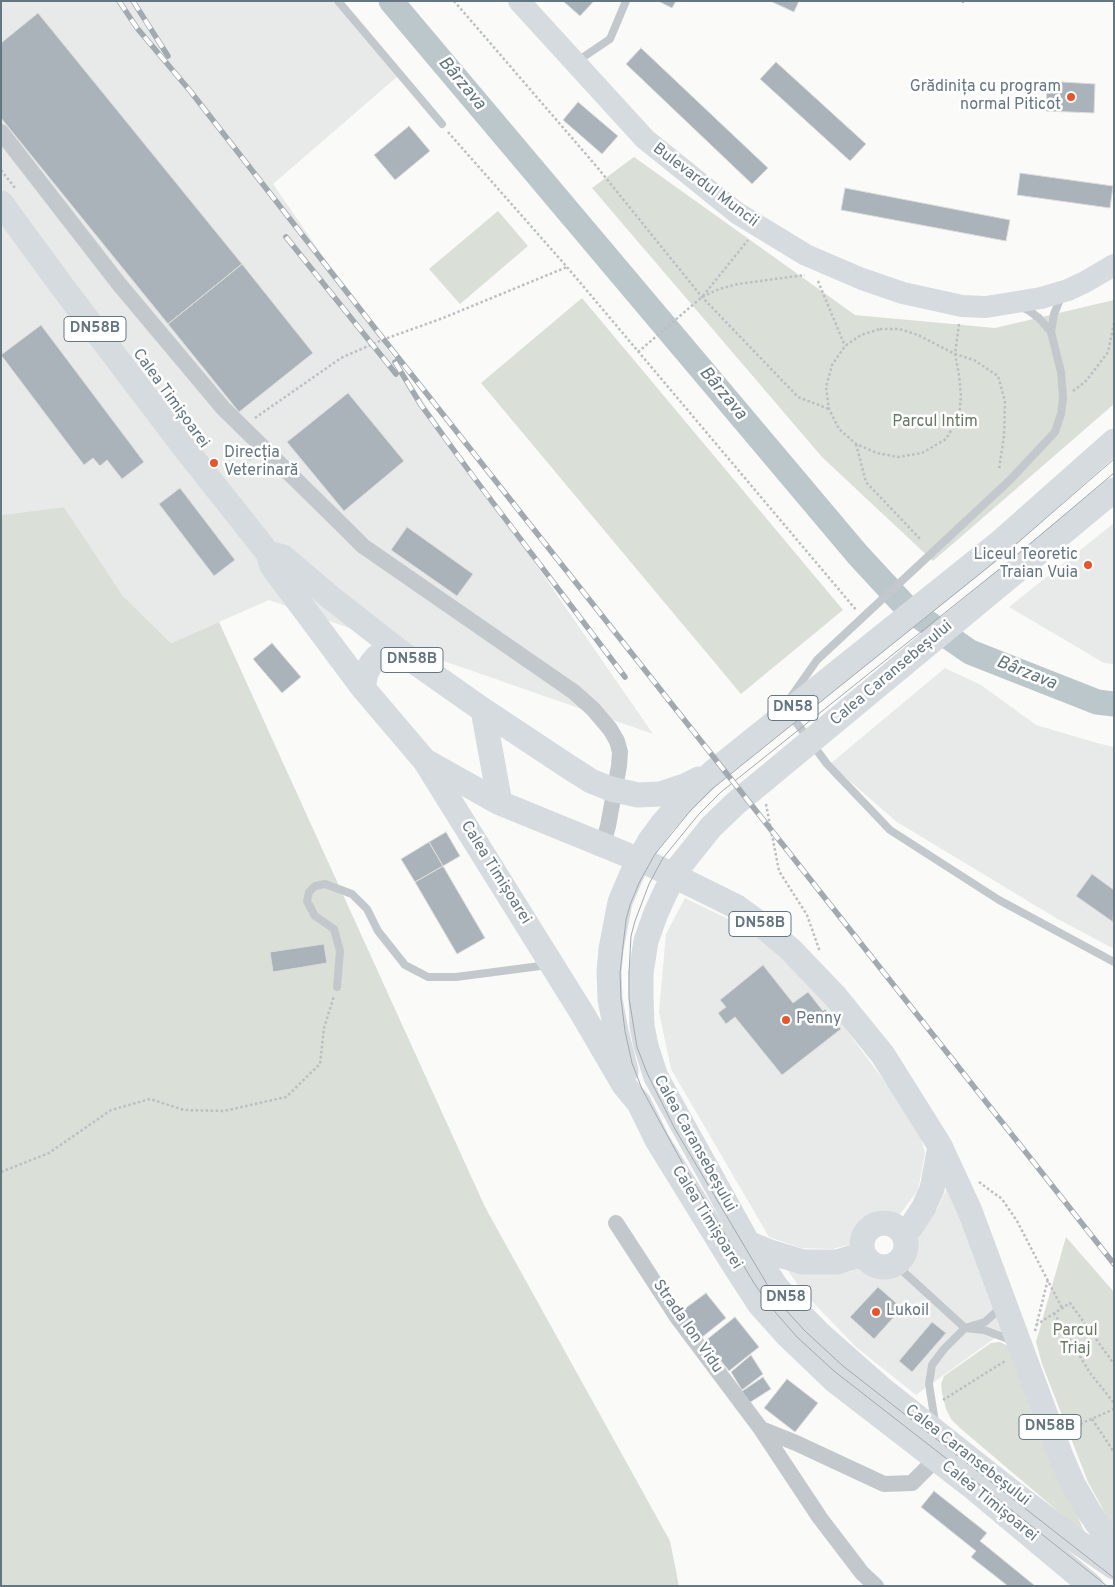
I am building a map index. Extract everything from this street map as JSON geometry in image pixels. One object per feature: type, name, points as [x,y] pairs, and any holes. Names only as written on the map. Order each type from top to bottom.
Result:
[{"type":"main road","name":"Calea Timișoarei","points":[[10,198],[64,289],[172,432],[268,552],[272,566],[362,688],[425,761],[624,1084],[639,1103],[657,1140],[760,1305],[787,1335],[834,1380],[970,1485],[1091,1586]]},
{"type":"main road","name":"Calea Caransebeșului","points":[[639,1103],[622,1058],[610,999],[609,972],[611,948],[620,902],[635,867],[649,842],[680,804],[713,772],[999,543],[1114,441]]},
{"type":"main road","name":"Calea Caransebeșului","points":[[1114,490],[730,809],[705,834],[679,868],[666,891],[646,941],[641,973],[642,1026],[656,1078],[748,1243],[775,1285],[821,1335],[882,1388],[1008,1489],[1114,1567]]},
{"type":"main road","name":"Calea Timișoarei","points":[[268,552],[283,558],[399,651],[483,710],[591,781],[611,789],[638,795],[660,794],[675,790],[713,772]]},
{"type":"main road","points":[[362,688],[366,673],[377,658],[386,653],[399,651]]},
{"type":"main road","points":[[483,710],[500,803]]},
{"type":"main road","name":"Calea Timișoarei","points":[[425,761],[500,803],[652,865],[737,907],[790,949],[835,996],[872,1041],[898,1078],[940,1146],[970,1211],[1060,1456],[1073,1484],[1103,1535],[1114,1548]]},
{"type":"main road","points":[[470,786],[494,769]]},
{"type":"main road","points":[[903,1233],[911,1226],[924,1208],[932,1189],[940,1146]]},
{"type":"main road","points":[[884,1223],[889,1224],[899,1228],[903,1233],[906,1239],[906,1250],[903,1257],[895,1264],[885,1267],[875,1265],[864,1254],[863,1241],[866,1232],[873,1226],[884,1223]]},
{"type":"main road","points":[[748,1243],[803,1262],[837,1262],[864,1254]]},
{"type":"street","name":"Bulevardul Muncii","points":[[519,1],[645,139],[736,213],[806,255],[862,279],[903,293],[962,306],[986,307],[1041,298],[1076,286],[1114,265]]},
{"type":"street","points":[[1,132],[125,291],[223,408],[363,546],[574,692],[593,709],[610,729],[617,741],[620,752],[620,766],[603,844]]},
{"type":"street","name":"Bulevardul Muncii","points":[[1076,286],[1114,282]]},
{"type":"street","name":"Strada Ion Vidu","points":[[616,1224],[677,1317],[761,1429],[820,1518],[862,1573],[876,1586]]},
{"type":"street","points":[[761,1429],[796,1443],[884,1484],[912,1483],[936,1459]]},
{"type":"lane","points":[[338,1],[442,124]]},
{"type":"lane","points":[[575,63],[610,39],[626,1]]},
{"type":"lane","points":[[1076,286],[1059,302],[1054,314],[1051,332],[1061,372],[1063,398],[1061,414],[1055,432],[1010,480],[817,660],[790,698],[796,722],[827,764],[890,830],[999,900],[1114,962]]},
{"type":"lane","points":[[1012,304],[1028,310],[1051,332]]},
{"type":"lane","points":[[336,987],[340,951],[334,929],[315,916],[307,901],[309,892],[315,886],[325,884],[352,894],[367,909],[378,930],[405,965],[428,977],[456,977],[552,965]]},
{"type":"lane","points":[[895,1264],[966,1328],[998,1334],[1021,1347]]},
{"type":"lane","points":[[938,1432],[931,1403],[929,1384],[932,1364],[944,1349],[966,1328],[985,1322],[996,1312],[1002,1298]]},
{"type":"path","points":[[454,1],[597,167],[702,297],[798,397],[829,409]]},
{"type":"path","points":[[442,124],[567,268],[860,614]]},
{"type":"path","points":[[1,170],[10,198]]},
{"type":"path","points":[[638,352],[702,297],[751,236]]},
{"type":"path","points":[[242,427],[341,358],[384,339],[443,318],[567,268]]},
{"type":"path","points":[[815,274],[845,346]]},
{"type":"path","points":[[702,297],[719,288],[806,275]]},
{"type":"path","points":[[960,320],[955,354],[961,396],[958,417],[946,439],[922,453],[898,457],[877,453],[856,444],[839,429],[829,409],[826,387],[832,365],[845,346],[861,335],[880,329],[899,329],[918,335],[955,354],[974,360],[998,376],[1005,401],[1004,436],[1000,469]]},
{"type":"path","points":[[1071,392],[1086,382],[1108,352],[1114,324]]},
{"type":"path","points":[[856,444],[866,482],[921,540]]},
{"type":"path","points":[[228,476],[264,448]]},
{"type":"path","points":[[767,800],[766,807],[779,871],[807,915],[823,960]]},
{"type":"path","points":[[1,1172],[49,1153],[111,1110],[150,1099],[184,1110],[224,1111],[286,1097],[320,1064],[324,1028],[336,987]]},
{"type":"path","points":[[976,1180],[1002,1199],[1017,1220],[1062,1308]]},
{"type":"path","points":[[1036,1325],[1070,1303],[1114,1364]]},
{"type":"path","points":[[1054,1313],[1090,1373],[1114,1403]]},
{"type":"path","points":[[943,1400],[1021,1347]]},
{"type":"path","points":[[1064,1431],[1114,1409]]},
{"type":"path","points":[[1092,1419],[1114,1452]]},
{"type":"shaded area","points":[[1,1],[334,1],[398,76],[273,184],[653,734],[269,600],[171,643],[123,596],[64,507],[1,515]]},
{"type":"shaded area","name":"Liceul Teoretic Traian Vuia","points":[[1114,523],[1114,664],[1104,663],[1009,607]]},
{"type":"shaded area","points":[[945,668],[981,685],[1036,725],[1114,747],[1114,949],[1056,918],[897,822],[830,764]]},
{"type":"shaded area","points":[[685,898],[751,930],[773,944],[832,1011],[918,1126],[925,1153],[918,1190],[895,1221],[878,1220],[862,1230],[857,1243],[832,1249],[801,1248],[769,1237],[671,1069],[659,1012],[666,934]]},
{"type":"shaded area","points":[[950,1181],[1006,1330],[916,1395],[856,1347],[803,1292],[786,1268],[818,1274],[850,1272],[867,1265],[880,1270],[896,1267],[908,1254],[910,1242],[937,1210]]},
{"type":"green space","name":"Parcul Intim","points":[[634,157],[855,315],[995,328],[1114,300],[1114,404],[933,561],[822,457],[592,188]]},
{"type":"green space","points":[[498,211],[528,246],[460,304],[429,269]]},
{"type":"green space","points":[[582,298],[843,610],[741,694],[481,383]]},
{"type":"green space","points":[[64,507],[123,596],[171,643],[219,622],[485,1207],[670,1541],[679,1586],[1,1586],[1,515]]},
{"type":"green space","name":"Parcul Triaj","points":[[1066,1237],[1114,1292],[1114,1529],[1088,1482],[1042,1364],[1036,1342]]},
{"type":"green space","points":[[1000,1342],[1008,1346],[1011,1351],[1037,1429],[1086,1535],[960,1428],[951,1419],[946,1409],[941,1384],[944,1376],[991,1343]]},
{"type":"building","points":[[563,1],[594,1],[580,16]]},
{"type":"building","points":[[658,1],[676,1],[672,8]]},
{"type":"building","points":[[770,1],[799,1],[794,12]]},
{"type":"building","points":[[38,13],[242,264],[168,324],[1,118],[1,43]]},
{"type":"building","points":[[641,48],[768,168],[752,184],[626,64]]},
{"type":"building","points":[[776,62],[866,144],[850,161],[760,79]]},
{"type":"building","name":"Grădinița cu program normal Piticot","points":[[1047,81],[1095,84],[1094,113],[1046,111]]},
{"type":"building","points":[[578,102],[618,136],[602,154],[563,120]]},
{"type":"building","points":[[409,126],[430,151],[395,180],[374,155]]},
{"type":"building","points":[[1020,173],[1113,186],[1110,208],[1017,195]]},
{"type":"building","points":[[845,188],[1010,220],[1006,241],[841,210]]},
{"type":"building","points":[[242,264],[313,353],[239,412],[168,324]]},
{"type":"building","points":[[41,325],[144,462],[122,479],[107,460],[100,466],[93,458],[84,465],[1,355]]},
{"type":"building","points":[[348,393],[404,461],[344,511],[287,442]]},
{"type":"building","points":[[180,488],[235,560],[214,576],[159,504]]},
{"type":"building","points":[[407,527],[473,574],[457,596],[391,550]]},
{"type":"building","points":[[272,643],[301,677],[282,693],[253,659]]},
{"type":"building","points":[[446,832],[460,856],[443,866],[429,842]]},
{"type":"building","points":[[429,842],[443,866],[415,882],[401,859]]},
{"type":"building","points":[[443,866],[485,938],[457,954],[415,882]]},
{"type":"building","points":[[1092,874],[1114,890],[1113,922],[1076,896]]},
{"type":"building","points":[[324,944],[327,963],[273,972],[270,952]]},
{"type":"building","name":"Penny","points":[[763,965],[793,1003],[808,992],[841,1029],[782,1075],[735,1017],[726,1024],[718,1013],[726,1007],[720,1000]]},
{"type":"building","name":"Lukoil","points":[[878,1287],[902,1308],[874,1339],[850,1317]]},
{"type":"building","points":[[706,1293],[726,1318],[701,1338],[683,1310]]},
{"type":"building","points":[[735,1317],[759,1347],[729,1371],[705,1341]]},
{"type":"building","points":[[932,1322],[946,1333],[912,1372],[899,1361]]},
{"type":"building","points":[[751,1355],[763,1374],[742,1390],[731,1372]]},
{"type":"building","points":[[763,1377],[771,1389],[749,1403],[741,1392]]},
{"type":"building","points":[[787,1379],[818,1403],[795,1432],[764,1408]]},
{"type":"building","points":[[934,1491],[987,1533],[980,1541],[1034,1586],[1008,1586],[971,1557],[976,1551],[921,1507]]},
{"type":"waterway","name":"Bârzava","points":[[391,1],[858,555],[908,609],[970,652],[1097,702],[1114,704]]},
{"type":"tram line","points":[[1107,1586],[834,1371],[797,1337],[769,1305],[684,1166],[642,1089],[632,1063],[625,1031],[620,973],[626,920],[639,883],[655,854],[691,810],[712,789],[1007,552],[1114,459]]},
{"type":"tram line","points":[[1114,473],[1012,559],[721,792],[699,814],[663,858],[649,884],[631,936],[629,973],[629,998],[637,1047],[647,1073],[675,1129],[771,1291],[783,1307],[805,1331],[843,1366],[1114,1578]]},
{"type":"railway","points":[[119,1],[137,28],[191,92],[374,327],[1114,1264]]},
{"type":"railway","points":[[133,1],[168,56]]},
{"type":"railway","points":[[286,237],[396,374]]},
{"type":"railway","points":[[395,362],[421,405],[472,475],[625,677]]},
{"type":"place","name":"Grădinița cu program normal Piticot","points":[[1071,97]]},
{"type":"place","name":"Direcția Veterinară","points":[[214,463]]},
{"type":"place","name":"Liceul Teoretic Traian Vuia","points":[[1088,565]]},
{"type":"place","name":"Penny","points":[[786,1020]]},
{"type":"place","name":"Lukoil","points":[[876,1312]]}]
